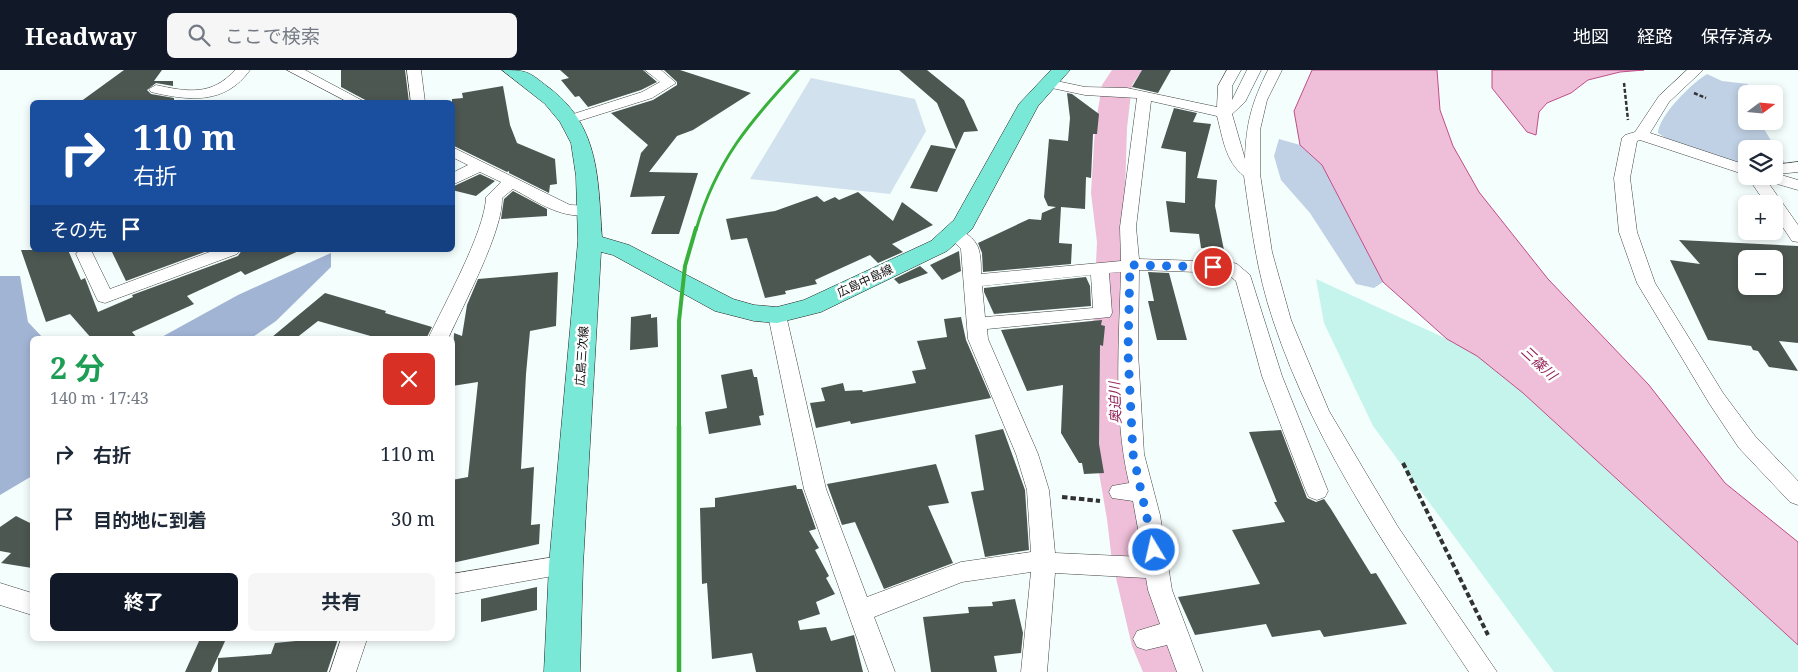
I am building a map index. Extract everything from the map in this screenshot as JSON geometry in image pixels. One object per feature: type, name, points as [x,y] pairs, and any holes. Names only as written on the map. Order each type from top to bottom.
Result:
[{"type":"main road","name":"広島三次線","points":[[511,70],[522,76],[552,100],[569,120],[581,144],[586,176],[590,241],[566,565],[562,672]]},
{"type":"main road","name":"広島中島線","points":[[590,241],[621,250],[724,305],[754,313],[777,315],[812,306],[939,246],[955,233],[964,224],[1029,104],[1054,76]]},
{"type":"street","points":[[156,89],[204,98],[226,87],[243,70]]},
{"type":"street","points":[[294,70],[354,100]]},
{"type":"street","points":[[414,70],[418,100]]},
{"type":"street","points":[[569,120],[647,96],[669,83],[652,70]]},
{"type":"street","points":[[1234,70],[1225,86],[1224,113],[1235,155],[1240,165],[1252,174]]},
{"type":"street","points":[[1224,113],[1238,102],[1254,70]]},
{"type":"street","points":[[1275,70],[1260,100],[1252,130],[1252,174],[1263,252],[1282,320],[1319,412],[1390,534],[1484,672]]},
{"type":"street","points":[[1696,70],[1670,90],[1650,115],[1636,137],[1622,178],[1628,232],[1646,282],[1716,398],[1747,442],[1798,496]]},
{"type":"street","points":[[1054,76],[1085,92],[1128,92],[1224,113]]},
{"type":"street","points":[[976,324],[1103,313],[1128,227],[1144,96]]},
{"type":"street","points":[[1636,137],[1738,168]]},
{"type":"street","points":[[455,152],[567,210],[588,210]]},
{"type":"street","points":[[455,178],[480,165]]},
{"type":"street","points":[[1783,169],[1798,167]]},
{"type":"street","points":[[439,336],[486,233],[494,208],[494,197],[512,181]]},
{"type":"street","points":[[1783,181],[1798,185]]},
{"type":"street","points":[[1761,185],[1798,237]]},
{"type":"street","points":[[955,233],[970,248],[978,339],[1027,454],[1039,495],[1044,563],[1034,672]]},
{"type":"street","points":[[85,254],[106,297],[225,252]]},
{"type":"street","points":[[1115,267],[1128,352],[1133,454],[1160,590],[1190,672]]},
{"type":"street","points":[[972,281],[1115,267],[1231,268],[1244,279],[1272,376],[1317,491]]},
{"type":"street","points":[[777,315],[815,489],[882,672]]},
{"type":"street","points":[[1113,496],[1142,492]]},
{"type":"street","points":[[860,611],[961,572],[1044,563],[1157,568]]},
{"type":"street","points":[[455,584],[566,565]]},
{"type":"street","points":[[0,594],[30,603]]},
{"type":"street","points":[[1146,640],[1175,632]]},
{"type":"street","points":[[343,672],[353,641]]},
{"type":"path","points":[[1624,84],[1636,137]]},
{"type":"path","points":[[1403,463],[1489,637]]},
{"type":"path","points":[[1039,495],[1113,496]]},
{"type":"shaded area","points":[[1707,74],[1722,81],[1748,84],[1738,85],[1738,130],[1765,130],[1771,140],[1738,140],[1738,163],[1667,139],[1658,133],[1664,117],[1693,84]]},
{"type":"shaded area","points":[[811,78],[915,99],[926,131],[890,194],[750,179]]},
{"type":"shaded area","points":[[1279,139],[1300,145],[1322,165],[1383,282],[1374,288],[1356,284],[1310,213],[1281,180],[1274,156]]},
{"type":"shaded area","points":[[331,253],[331,267],[276,321],[254,336],[163,336],[238,295]]},
{"type":"shaded area","points":[[0,276],[20,276],[28,322],[41,336],[30,336],[30,477],[0,495]]},
{"type":"sand","points":[[1316,279],[1447,339],[1477,356],[1523,393],[1798,645],[1798,672],[1554,672],[1373,426],[1324,323]]},
{"type":"water","name":"三篠川","points":[[1312,70],[1437,70],[1440,110],[1453,146],[1479,192],[1548,279],[1649,385],[1725,483],[1798,542],[1798,645],[1523,393],[1477,356],[1447,339],[1383,282],[1322,165],[1300,145],[1294,111]]},
{"type":"water","points":[[1492,70],[1644,70],[1620,72],[1588,80],[1571,93],[1547,103],[1539,112],[1536,135],[1527,132],[1492,88]]},
{"type":"building","points":[[124,70],[162,70],[154,81],[173,81],[173,86],[156,83],[147,90],[151,94],[174,98],[174,100],[83,100]]},
{"type":"building","points":[[341,70],[405,70],[409,100],[365,100],[341,87]]},
{"type":"building","points":[[560,70],[643,70],[657,82],[641,90],[588,107],[579,96],[575,97],[561,80],[569,78]]},
{"type":"building","points":[[664,70],[680,70],[751,93],[693,130],[677,136],[649,172],[698,173],[679,234],[651,234],[665,196],[630,197],[641,153],[648,145],[611,113],[653,100],[677,85],[677,82]]},
{"type":"building","points":[[899,70],[927,70],[964,100],[978,131],[964,132],[937,192],[910,188],[931,145],[956,149],[937,103]]},
{"type":"building","points":[[1142,70],[1171,70],[1158,93],[1132,87]]},
{"type":"building","points":[[503,86],[510,125],[517,143],[555,159],[557,184],[550,185],[549,193],[509,173],[509,171],[507,172],[455,146],[455,100],[452,99],[463,98],[462,93]]},
{"type":"building","points":[[1067,93],[1072,94],[1099,114],[1097,134],[1093,134],[1091,178],[1086,177],[1085,209],[1061,207],[1059,243],[1072,244],[1071,264],[983,272],[982,253],[978,243],[1029,219],[1041,220],[1042,213],[1056,207],[1048,206],[1044,197],[1049,139],[1068,141],[1070,118]]},
{"type":"building","points":[[1174,108],[1197,113],[1193,122],[1211,124],[1197,178],[1217,180],[1215,206],[1224,250],[1201,248],[1199,234],[1170,232],[1166,201],[1185,203],[1186,152],[1161,148]]},
{"type":"building","points":[[480,174],[495,181],[476,196],[455,191],[455,186]]},
{"type":"building","points":[[513,191],[547,209],[547,216],[501,219],[504,199]]},
{"type":"building","points":[[858,192],[893,221],[902,202],[933,225],[892,244],[903,252],[878,263],[870,255],[815,280],[817,284],[785,291],[786,294],[765,298],[747,238],[731,240],[726,219],[775,211],[817,196],[824,202],[835,197],[839,200]]},
{"type":"building","points":[[1679,240],[1798,246],[1798,343],[1779,341],[1798,371],[1769,367],[1758,351],[1753,350],[1751,346],[1708,340],[1670,260],[1700,264]]},
{"type":"building","points":[[21,250],[30,250],[30,252],[69,252],[81,280],[85,278],[98,312],[133,297],[132,295],[238,256],[241,252],[297,252],[245,275],[241,271],[187,296],[194,304],[132,332],[135,336],[89,336],[70,314],[46,322]]},
{"type":"building","points":[[959,251],[961,271],[942,280],[930,265]]},
{"type":"building","points":[[112,252],[205,252],[126,281]]},
{"type":"building","points":[[920,266],[928,273],[899,284],[894,279]]},
{"type":"building","points":[[558,272],[556,326],[530,331],[526,374],[521,469],[534,467],[531,525],[540,524],[539,544],[455,562],[455,479],[468,477],[478,382],[455,386],[454,333],[462,336],[467,305],[478,279]]},
{"type":"building","points":[[1148,272],[1169,273],[1187,340],[1157,340],[1148,301],[1154,301]]},
{"type":"building","points":[[1086,277],[1090,286],[1091,306],[994,314],[984,292],[984,288]]},
{"type":"building","points":[[325,293],[432,327],[428,336],[370,336],[318,321],[299,336],[273,336]]},
{"type":"building","points":[[651,314],[651,318],[657,317],[658,347],[630,350],[631,317]]},
{"type":"building","points":[[961,317],[966,340],[991,398],[851,424],[850,421],[816,428],[810,403],[825,401],[821,388],[843,383],[845,391],[862,390],[863,392],[916,383],[912,371],[926,369],[917,341],[947,337],[944,319]]},
{"type":"building","points":[[1102,320],[1101,325],[1105,326],[1103,346],[1100,345],[1099,444],[1104,473],[1084,474],[1082,463],[1079,463],[1061,433],[1063,385],[1027,391],[1001,330]]},
{"type":"building","points":[[752,369],[754,377],[757,377],[764,415],[759,416],[761,425],[709,434],[705,412],[727,408],[721,375]]},
{"type":"building","points":[[1003,429],[1025,490],[1029,550],[985,557],[971,492],[984,490],[975,435]]},
{"type":"building","points":[[1281,430],[1307,498],[1316,502],[1324,499],[1371,574],[1376,573],[1407,624],[1324,637],[1320,630],[1272,637],[1266,624],[1195,635],[1178,597],[1260,584],[1232,530],[1285,522],[1274,502],[1277,502],[1249,432]]},
{"type":"building","points":[[936,464],[949,503],[928,506],[953,563],[884,589],[855,522],[842,525],[827,484]]},
{"type":"building","points":[[796,485],[797,489],[802,489],[816,529],[809,531],[819,548],[815,550],[829,576],[826,578],[835,594],[816,602],[820,614],[798,621],[800,630],[826,627],[831,641],[854,635],[863,672],[756,672],[752,653],[712,659],[707,583],[702,584],[700,508],[715,507],[715,498]]},
{"type":"building","points":[[16,516],[30,523],[30,568],[1,563],[11,553],[0,551],[0,527]]},
{"type":"building","points":[[537,587],[537,610],[481,622],[481,599]]},
{"type":"building","points":[[1015,599],[1023,633],[1021,653],[994,656],[997,672],[931,672],[923,617],[969,613],[968,607],[993,606],[992,602]]},
{"type":"building","points":[[199,641],[225,641],[211,672],[185,672]]},
{"type":"building","points":[[337,641],[327,672],[218,672],[218,658],[271,654],[275,643]]},
{"type":"waterway","name":"奥迫川","points":[[1127,70],[1117,85],[1111,128],[1108,193],[1115,242],[1113,348],[1116,438],[1132,519],[1137,561],[1159,646],[1171,672]]},
{"type":"railway","points":[[696,230],[714,183],[736,143],[798,70]]},
{"type":"railway","points":[[679,672],[679,321],[685,266],[696,228]]},
{"type":"route","points":[[1154,550],[1133,454],[1128,352],[1130,265],[1213,267]]}]
